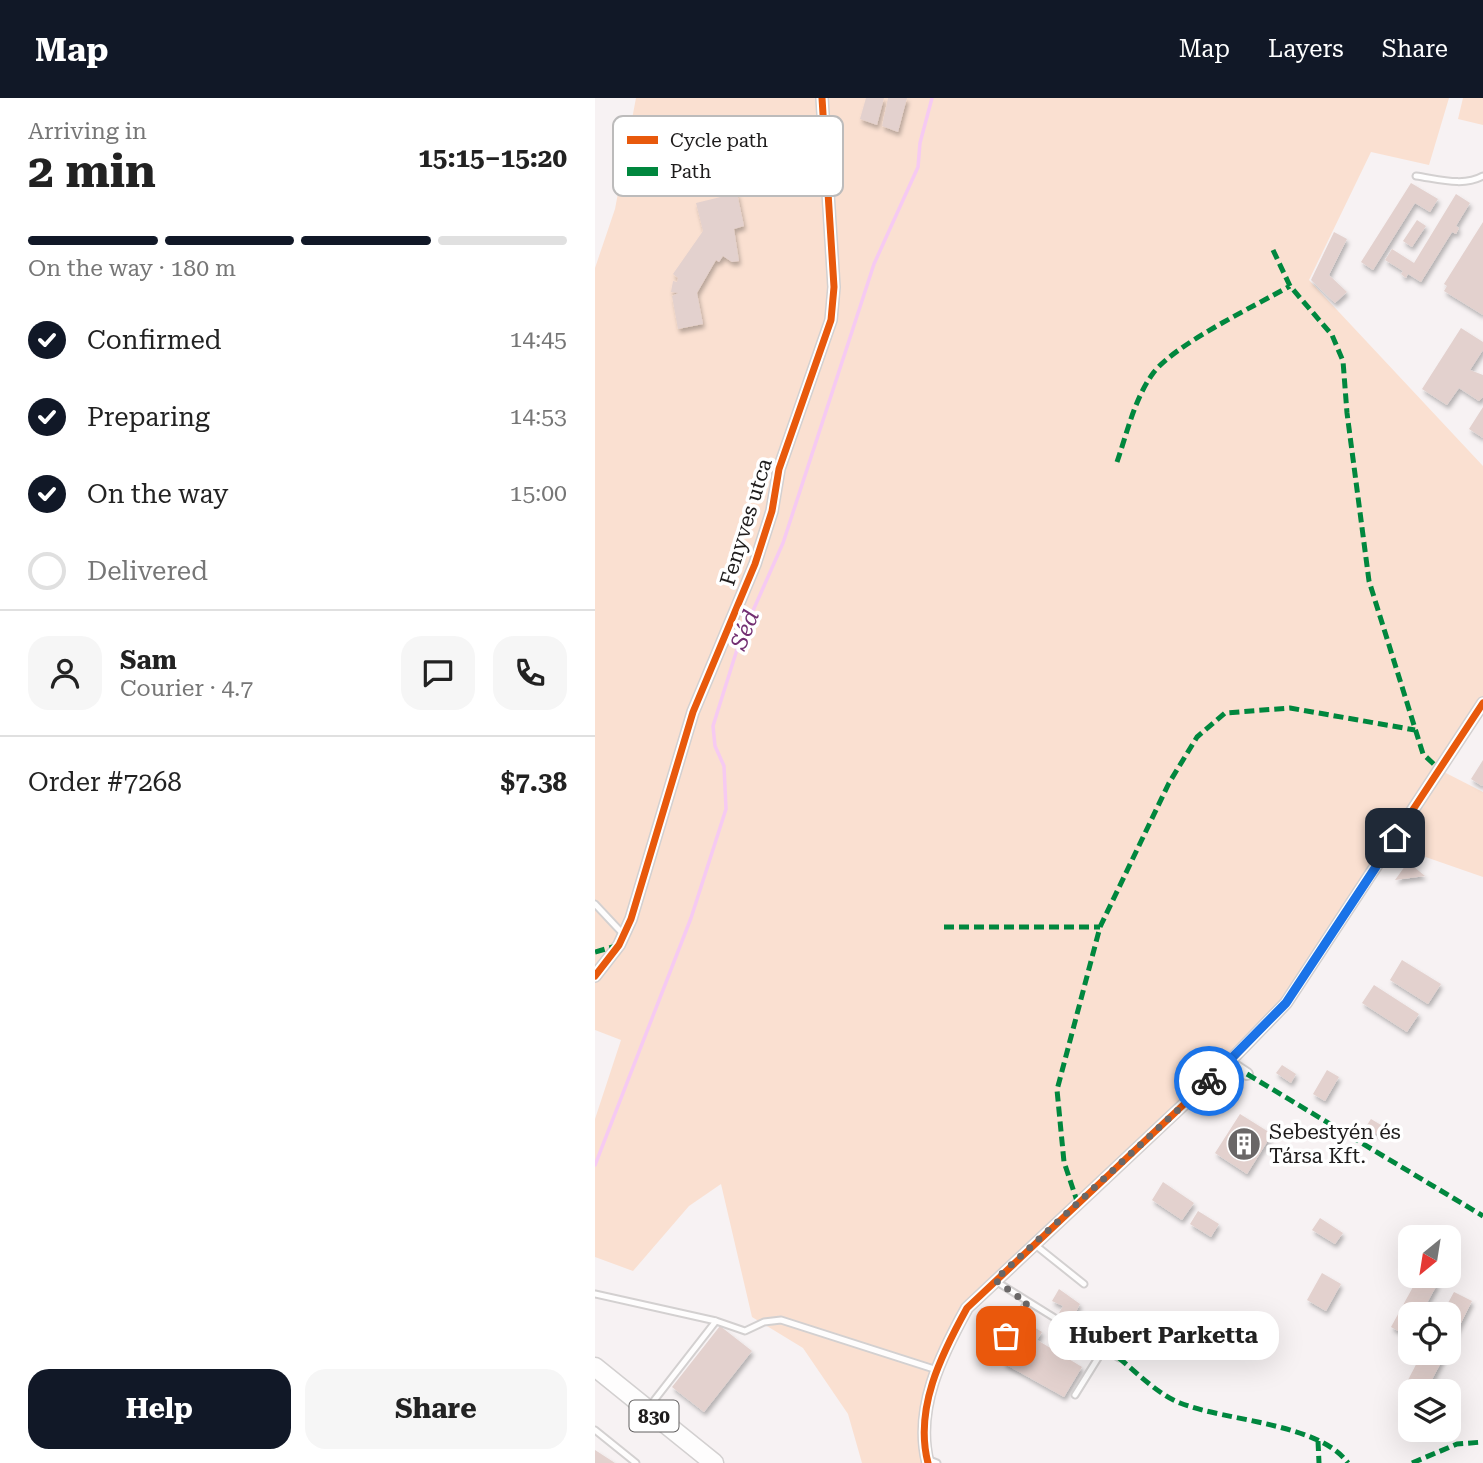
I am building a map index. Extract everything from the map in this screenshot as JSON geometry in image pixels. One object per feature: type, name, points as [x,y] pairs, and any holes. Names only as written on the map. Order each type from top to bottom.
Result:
[{"type":"main road","name":"830","points":[[595,1367],[714,1463]]},
{"type":"street","name":"Fenyves utca","points":[[822,98],[823,116]]},
{"type":"street","name":"Fenyves utca","points":[[595,976],[624,935],[693,712],[755,564],[772,511],[779,469],[831,320],[834,287],[828,196]]},
{"type":"street","points":[[929,1462],[923,1443],[924,1417],[937,1370],[967,1308],[1229,1062],[1286,1003],[1307,975],[1483,702]]},
{"type":"street","points":[[1229,1062],[1247,1074]]},
{"type":"lane","points":[[1416,176],[1461,182],[1475,181],[1483,176]]},
{"type":"lane","points":[[595,904],[624,935]]},
{"type":"lane","points":[[1034,1244],[1084,1284]]},
{"type":"lane","points":[[995,1280],[1027,1303],[1119,1358]]},
{"type":"lane","points":[[595,1294],[716,1321],[745,1331],[764,1322],[781,1320],[937,1370]]},
{"type":"lane","points":[[996,1352],[1027,1303]]},
{"type":"lane","points":[[646,1410],[716,1321]]},
{"type":"lane","points":[[1075,1395],[1103,1350]]},
{"type":"lane","points":[[595,1430],[636,1463]]},
{"type":"shaded area","points":[[636,98],[1449,98],[1429,165],[1371,152],[1309,280],[1483,466],[1483,707],[1442,771],[1483,792],[1483,877],[1394,846],[1287,1005],[979,1296],[939,1370],[927,1429],[932,1463],[862,1463],[848,1414],[803,1348],[752,1317],[721,1184],[689,1206],[633,1271],[595,1257],[595,1119],[621,1040],[595,1030],[595,268],[617,196],[843,196],[843,116],[633,116]]},
{"type":"shaded area","points":[[1463,98],[1483,98],[1483,125],[1458,119]]},
{"type":"building","points":[[866,98],[884,98],[877,125],[860,119]]},
{"type":"building","points":[[888,98],[907,98],[898,132],[882,126]]},
{"type":"building","points":[[1411,183],[1438,199],[1430,212],[1415,203],[1373,270],[1361,262]]},
{"type":"building","points":[[1456,194],[1470,203],[1456,226],[1459,228],[1456,234],[1452,232],[1421,282],[1408,274],[1406,278],[1401,274],[1403,271],[1385,260],[1392,249],[1414,263]]},
{"type":"building","points":[[725,196],[738,196],[744,226],[734,229],[739,261],[732,262],[723,256],[719,262],[716,260],[697,293],[703,324],[678,329],[672,296],[678,293],[671,292],[673,281],[677,282],[678,278],[673,274],[703,231],[696,203]]},
{"type":"building","points":[[1417,220],[1426,226],[1412,247],[1403,241]]},
{"type":"building","points":[[1483,222],[1483,315],[1444,291],[1447,286],[1444,284]]},
{"type":"building","points":[[1334,232],[1347,239],[1329,275],[1347,292],[1335,303],[1311,280]]},
{"type":"building","points":[[1461,328],[1483,342],[1483,350],[1470,370],[1483,375],[1483,397],[1479,401],[1459,388],[1447,405],[1422,389]]},
{"type":"building","points":[[1483,407],[1483,438],[1469,429]]},
{"type":"building","points":[[1483,760],[1483,784],[1482,786],[1471,779]]},
{"type":"building","points":[[1408,862],[1425,876],[1395,880]]},
{"type":"building","points":[[1402,960],[1441,984],[1428,1004],[1390,980]]},
{"type":"building","points":[[1374,985],[1419,1014],[1407,1032],[1362,1003]]},
{"type":"building","points":[[1282,1065],[1296,1074],[1291,1083],[1276,1073]]},
{"type":"building","points":[[1327,1070],[1339,1077],[1325,1101],[1313,1094]]},
{"type":"building","name":"Sebestyén és Társa Kft.","points":[[1240,1114],[1272,1134],[1247,1174],[1215,1153]]},
{"type":"building","points":[[1371,1119],[1381,1125],[1375,1135],[1365,1128]]},
{"type":"building","points":[[1163,1182],[1194,1203],[1182,1220],[1152,1200]]},
{"type":"building","points":[[1198,1211],[1219,1224],[1211,1237],[1190,1224]]},
{"type":"building","points":[[1320,1218],[1343,1233],[1335,1244],[1312,1230]]},
{"type":"building","points":[[1322,1273],[1341,1284],[1326,1311],[1307,1300]]},
{"type":"building","points":[[1412,1288],[1435,1288],[1428,1302],[1405,1302]]},
{"type":"building","points":[[1059,1289],[1080,1304],[1072,1320],[1059,1313],[1063,1306],[1052,1301]]},
{"type":"building","points":[[1454,1292],[1472,1301],[1461,1323],[1461,1302],[1449,1302]]},
{"type":"building","points":[[1398,1314],[1398,1331],[1391,1327]]},
{"type":"building","points":[[1027,1323],[1042,1332],[1037,1340],[1082,1367],[1064,1397],[1003,1363]]},
{"type":"building","points":[[720,1326],[752,1351],[704,1412],[672,1387]]},
{"type":"building","points":[[1416,1365],[1440,1365],[1432,1379],[1409,1379]]},
{"type":"building","points":[[595,1450],[615,1463],[595,1463]]},
{"type":"waterway","name":"Séd","points":[[595,1165],[691,918],[726,809],[724,766],[715,746],[713,726],[740,640],[783,543],[874,264],[918,167],[920,143],[932,98]]},
{"type":"marked path","points":[[1273,250],[1290,286],[1332,335],[1343,361],[1347,413],[1369,581],[1423,754],[1440,770]]},
{"type":"marked path","points":[[1117,462],[1137,404],[1154,372],[1198,337],[1290,286]]},
{"type":"marked path","points":[[1078,1204],[1064,1162],[1057,1090],[1100,927],[1169,783],[1197,737],[1225,713],[1290,708],[1415,730]]},
{"type":"marked path","points":[[944,927],[1100,927]]},
{"type":"marked path","points":[[595,952],[616,946]]},
{"type":"marked path","points":[[1247,1074],[1483,1216]]},
{"type":"marked path","points":[[1119,1358],[1164,1395],[1180,1403],[1294,1431],[1316,1439],[1348,1463]]},
{"type":"marked path","points":[[1318,1441],[1319,1463]]},
{"type":"marked path","points":[[1412,1463],[1457,1444],[1483,1442]]},
{"type":"cycle path","points":[[822,98],[823,116]]},
{"type":"cycle path","points":[[595,976],[619,945],[631,919],[693,712],[755,564],[772,511],[779,469],[831,320],[834,287],[828,196]]},
{"type":"cycle path","points":[[928,1463],[925,1443],[927,1403],[940,1363],[967,1308],[1229,1062],[1286,1003],[1483,703]]},
{"type":"way so far","points":[[1006,1336],[1027,1303],[995,1280],[1209,1081]]},
{"type":"place","name":"Sebestyén és Társa Kft.","points":[[1244,1144]]},
{"type":"place","name":"Hubert Parketta","points":[[1006,1336]]},
{"type":"route","points":[[1209,1081],[1286,1003],[1395,838]]}]
